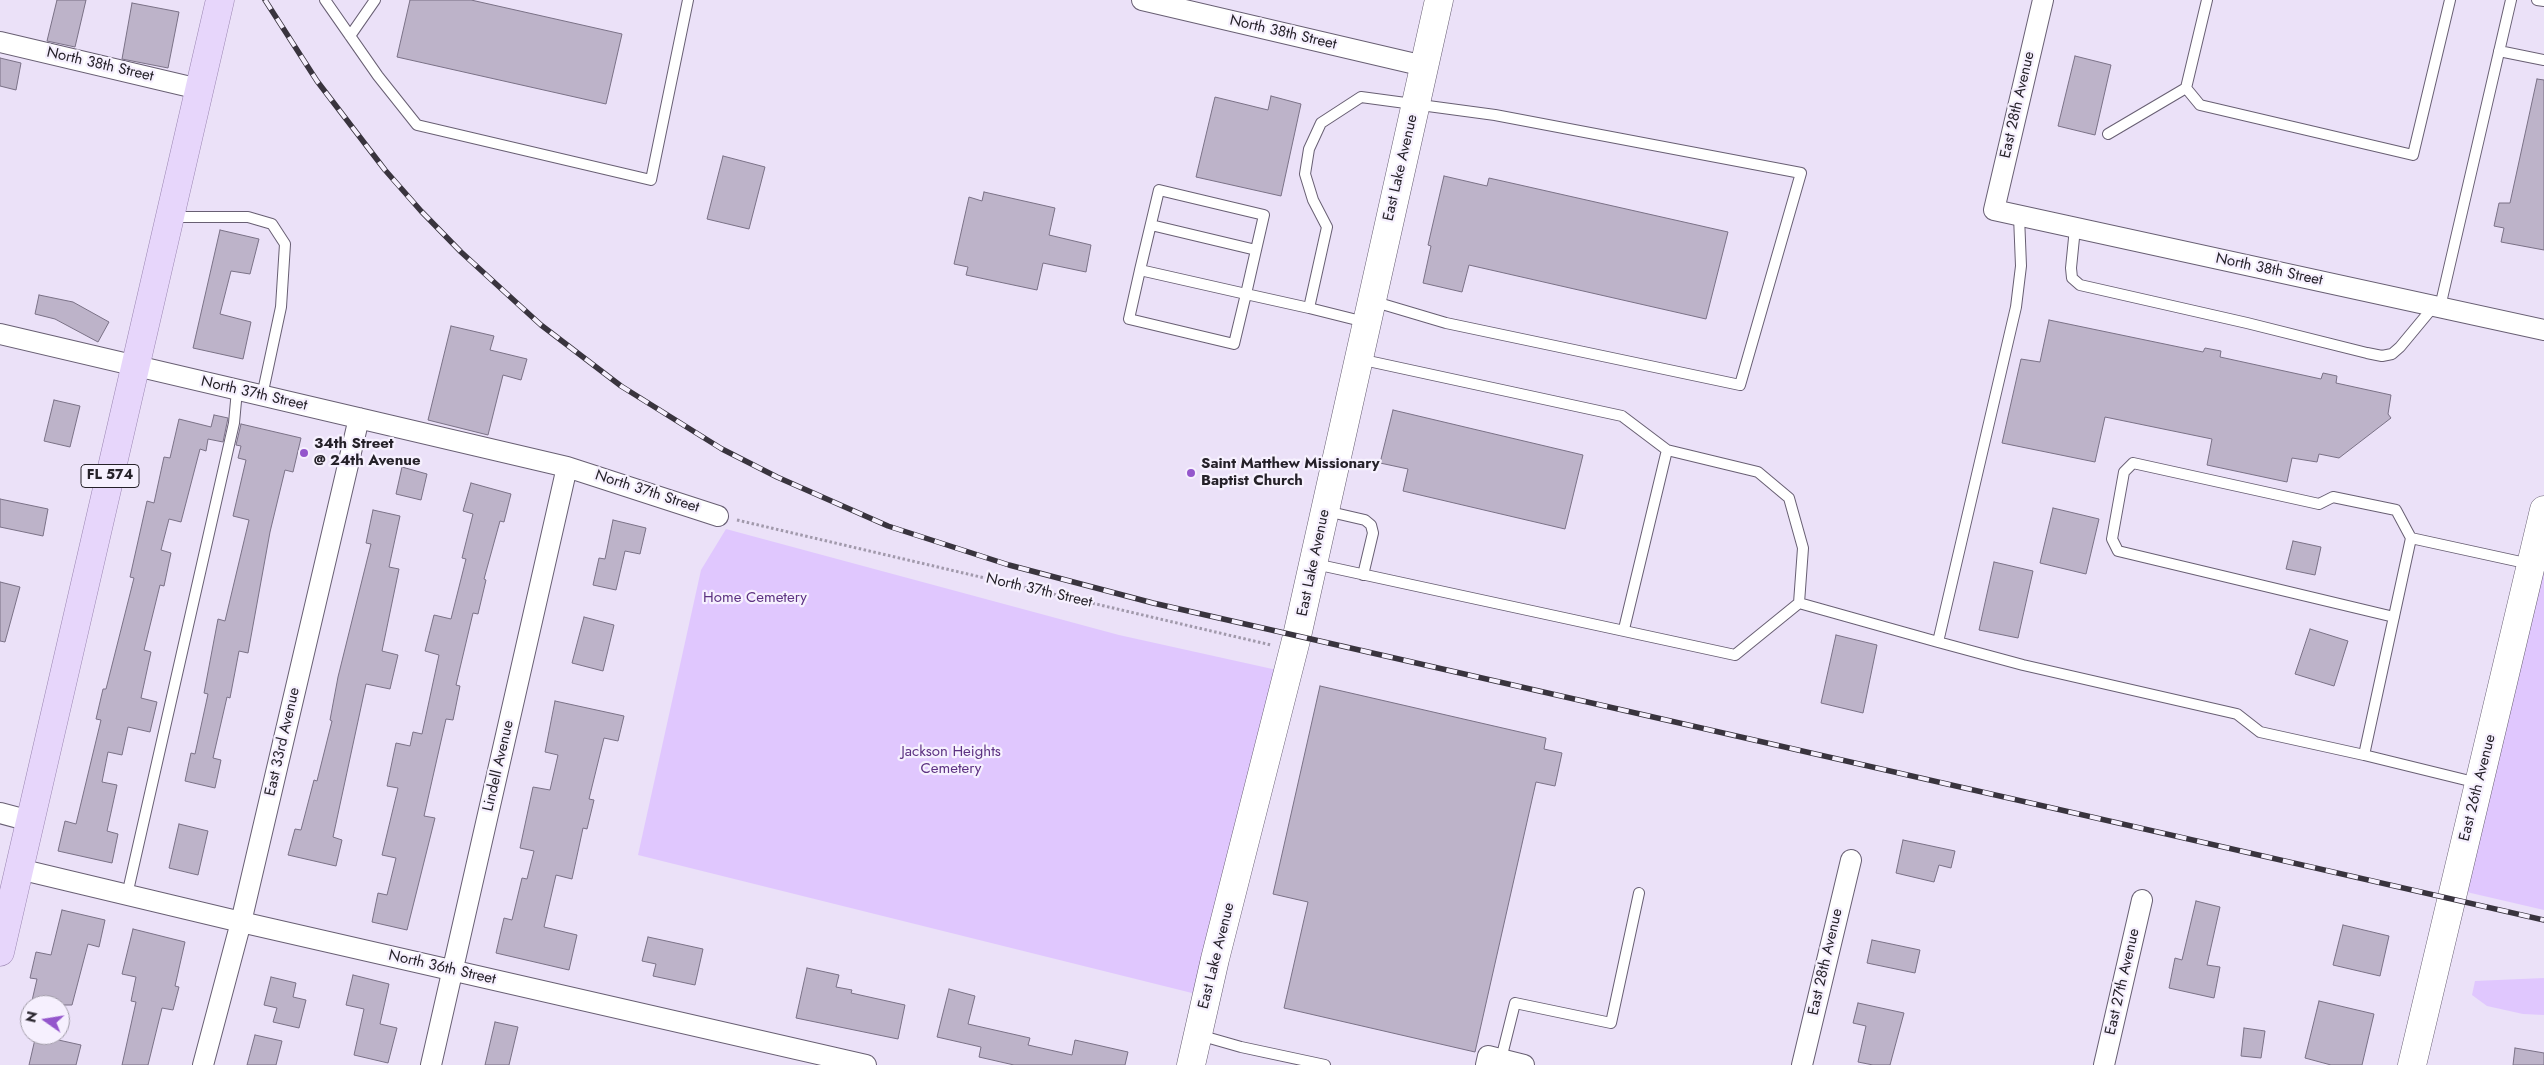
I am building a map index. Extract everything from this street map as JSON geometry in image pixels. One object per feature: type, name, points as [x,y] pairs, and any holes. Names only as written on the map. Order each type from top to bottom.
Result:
[{"type":"main road","name":"FL 574","points":[[0,952],[220,0]]},
{"type":"street","name":"North 38th Street","points":[[1142,0],[1424,66]]},
{"type":"street","name":"East Lake Avenue","points":[[1191,1065],[1293,651],[1439,0]]},
{"type":"street","name":"East 28th Avenue","points":[[1994,210],[2043,0]]},
{"type":"street","name":"North 38th Street","points":[[0,42],[199,89]]},
{"type":"street","name":"North 38th Street","points":[[1994,210],[2544,330]]},
{"type":"street","name":"North 37th Street","points":[[0,334],[567,467],[718,516]]},
{"type":"street","name":"East 33rd Avenue","points":[[203,1065],[241,922],[359,418]]},
{"type":"street","name":"Lindell Avenue","points":[[431,1065],[567,467]]},
{"type":"street","name":"East 26th Avenue","points":[[2412,1065],[2544,510]]},
{"type":"street","points":[[0,813],[30,821]]},
{"type":"street","name":"East 28th Avenue","points":[[1802,1065],[1851,860]]},
{"type":"street","name":"North 36th Street","points":[[19,869],[241,922],[866,1065]]},
{"type":"street","name":"East 27th Avenue","points":[[2104,1065],[2142,900]]},
{"type":"street","points":[[1492,1060],[1524,1065]]},
{"type":"lane","points":[[325,0],[417,125],[651,180],[688,0]]},
{"type":"lane","points":[[350,36],[374,0]]},
{"type":"lane","points":[[2108,134],[2186,88],[2207,0]]},
{"type":"lane","points":[[2186,88],[2200,105],[2413,155],[2450,0]]},
{"type":"lane","points":[[2075,228],[2071,268],[2072,278],[2080,285],[2247,323],[2367,353],[2382,356],[2392,354],[2437,306],[2511,0]]},
{"type":"lane","points":[[2537,0],[2544,1]]},
{"type":"lane","points":[[2499,51],[2544,60]]},
{"type":"lane","points":[[1140,270],[1309,308],[1369,312],[1446,323],[1740,385],[1801,173],[1495,115],[1361,97],[1321,123],[1309,149],[1305,174],[1313,200],[1327,227],[1309,308]]},
{"type":"lane","points":[[1159,190],[1264,215],[1234,344],[1129,319],[1151,226],[1159,190]]},
{"type":"lane","points":[[1938,642],[2016,307],[2021,266],[2019,216]]},
{"type":"lane","points":[[170,217],[248,217],[272,224],[285,244],[281,306],[262,396]]},
{"type":"lane","points":[[1151,226],[1256,250]]},
{"type":"lane","points":[[1313,564],[1735,655],[1799,603],[1803,548],[1789,498],[1758,472],[1667,450],[1622,416],[1358,358]]},
{"type":"lane","points":[[127,895],[234,423],[237,390]]},
{"type":"lane","points":[[1624,630],[1667,450]]},
{"type":"lane","points":[[2364,755],[2394,617],[2411,538],[2396,510],[2333,497],[2319,504],[2133,463],[2124,472],[2112,539],[2118,551],[2394,617]]},
{"type":"lane","points":[[1325,511],[1366,520],[1371,525],[1373,533],[1364,575]]},
{"type":"lane","points":[[2411,538],[2531,564]]},
{"type":"lane","points":[[1799,603],[2023,665],[2237,714],[2260,732],[2479,783]]},
{"type":"lane","points":[[1492,1060],[1515,1003],[1611,1023],[1639,893]]},
{"type":"lane","points":[[1198,1034],[1241,1047],[1326,1065]]},
{"type":"path","name":"North 37th Street","points":[[718,516],[1293,651]]},
{"type":"green space","name":"Jackson Heights Cemetery","points":[[726,529],[1119,635],[1277,670],[1196,994],[638,855],[701,570]]},
{"type":"green space","points":[[2544,537],[2544,910],[2445,887]]},
{"type":"green space","points":[[2544,978],[2544,1015],[2523,1014],[2487,1006],[2472,995],[2475,981]]},
{"type":"building","points":[[57,0],[86,0],[75,47],[47,41]]},
{"type":"building","points":[[410,0],[471,0],[622,34],[606,104],[397,57]]},
{"type":"building","points":[[132,3],[179,12],[168,68],[122,59]]},
{"type":"building","points":[[2075,56],[2111,65],[2095,135],[2058,126]]},
{"type":"building","points":[[0,58],[21,63],[16,90],[0,86]]},
{"type":"building","points":[[2537,79],[2544,80],[2544,250],[2501,242],[2504,228],[2494,226],[2499,203],[2510,203]]},
{"type":"building","points":[[1271,96],[1301,104],[1281,196],[1196,177],[1215,97],[1268,110]]},
{"type":"building","points":[[723,156],[765,167],[749,229],[707,219]]},
{"type":"building","points":[[1444,176],[1487,186],[1489,178],[1728,232],[1706,319],[1469,265],[1462,292],[1423,283],[1431,246],[1428,245]]},
{"type":"building","points":[[984,192],[1055,208],[1049,235],[1091,245],[1086,272],[1043,263],[1037,290],[966,275],[968,267],[954,264],[969,197],[982,201]]},
{"type":"building","points":[[220,230],[259,239],[250,274],[231,271],[220,314],[251,322],[243,359],[193,348]]},
{"type":"building","points":[[39,295],[73,302],[109,322],[98,342],[55,319],[35,314]]},
{"type":"building","points":[[2049,320],[2203,352],[2205,348],[2221,351],[2220,357],[2321,379],[2323,373],[2337,376],[2336,383],[2391,395],[2388,414],[2391,418],[2339,458],[2319,454],[2317,462],[2292,458],[2287,482],[2207,465],[2212,439],[2105,417],[2095,462],[2002,443],[2021,359],[2040,362]]},
{"type":"building","points":[[451,326],[494,336],[490,350],[527,359],[521,380],[503,375],[488,435],[428,420]]},
{"type":"building","points":[[54,400],[80,406],[70,447],[44,441]]},
{"type":"building","points":[[1393,410],[1583,455],[1565,529],[1403,491],[1408,469],[1380,463]]},
{"type":"building","points":[[214,415],[228,418],[223,442],[208,439],[206,451],[200,449],[181,522],[169,519],[161,550],[171,553],[164,586],[160,585],[144,650],[151,652],[141,698],[157,702],[150,732],[128,727],[122,755],[108,752],[102,782],[117,785],[107,831],[118,834],[112,863],[58,851],[65,821],[76,824],[101,720],[96,719],[103,689],[106,689],[134,578],[130,577],[147,501],[154,503],[164,457],[170,458],[179,419],[211,427]]},
{"type":"building","points":[[241,424],[301,438],[293,472],[285,470],[270,532],[248,653],[239,651],[230,698],[227,697],[213,758],[221,760],[215,788],[185,781],[191,753],[195,754],[208,694],[204,693],[218,619],[225,621],[249,520],[233,516],[246,460],[238,458],[241,446],[236,445]]},
{"type":"building","points":[[402,467],[427,474],[421,500],[396,494]]},
{"type":"building","points":[[471,483],[511,494],[504,522],[500,521],[484,579],[486,580],[478,614],[473,613],[456,685],[460,686],[453,720],[446,719],[424,816],[435,818],[407,930],[372,922],[378,893],[387,895],[396,858],[382,855],[398,788],[387,786],[396,743],[410,746],[413,732],[422,734],[439,655],[425,651],[434,615],[451,619],[466,559],[462,558],[473,514],[463,511]]},
{"type":"building","points":[[0,499],[48,509],[43,536],[0,527]]},
{"type":"building","points":[[2053,508],[2099,519],[2086,574],[2040,563]]},
{"type":"building","points":[[373,510],[400,516],[389,567],[399,569],[382,651],[398,655],[390,689],[366,684],[333,837],[342,840],[336,866],[288,855],[295,829],[301,830],[314,780],[317,781],[332,721],[330,720],[338,677],[371,544],[366,543]]},
{"type":"building","points":[[613,520],[646,528],[640,554],[625,551],[616,590],[593,585],[599,558],[605,559]]},
{"type":"building","points":[[2293,541],[2321,547],[2315,575],[2286,569]]},
{"type":"building","points":[[1994,562],[2033,571],[2018,638],[1979,630]]},
{"type":"building","points":[[0,582],[20,587],[5,642],[0,641]]},
{"type":"building","points":[[584,617],[614,625],[603,671],[572,663]]},
{"type":"building","points":[[2310,629],[2348,641],[2334,686],[2295,674]]},
{"type":"building","points":[[1836,635],[1877,645],[1863,713],[1821,703]]},
{"type":"building","points":[[1320,686],[1546,738],[1544,749],[1562,753],[1555,786],[1536,782],[1475,1052],[1284,1008],[1308,902],[1273,894]]},
{"type":"building","points":[[555,701],[624,716],[618,741],[604,738],[589,799],[594,800],[587,829],[583,828],[572,879],[556,875],[544,927],[577,935],[569,970],[496,953],[504,918],[512,920],[522,878],[527,879],[534,851],[520,848],[533,787],[550,790],[558,755],[545,752]]},
{"type":"building","points":[[179,824],[208,831],[198,875],[169,868]]},
{"type":"building","points":[[1903,840],[1955,851],[1951,868],[1939,865],[1934,882],[1896,873]]},
{"type":"building","points":[[2196,901],[2220,907],[2207,965],[2220,967],[2214,998],[2169,988],[2175,958],[2182,960]]},
{"type":"building","points":[[62,910],[105,920],[99,947],[88,944],[72,1005],[70,1005],[70,995],[33,995],[37,979],[30,978],[36,952],[51,955]]},
{"type":"building","points":[[2343,925],[2389,936],[2380,976],[2333,965]]},
{"type":"building","points":[[133,929],[185,942],[175,986],[179,987],[173,1010],[162,1008],[148,1065],[122,1065],[136,1002],[131,1001],[136,977],[122,974]]},
{"type":"building","points":[[648,937],[703,949],[695,985],[653,976],[656,964],[642,961]]},
{"type":"building","points":[[1872,940],[1920,950],[1915,973],[1867,963]]},
{"type":"building","points":[[807,968],[839,975],[836,987],[852,990],[851,993],[905,1005],[898,1039],[796,1018]]},
{"type":"building","points":[[353,975],[389,984],[380,1024],[397,1028],[388,1063],[354,1055],[364,1009],[346,1005]]},
{"type":"building","points":[[271,977],[296,983],[293,997],[306,1000],[299,1028],[273,1022],[277,1008],[264,1005]]},
{"type":"building","points":[[949,989],[975,996],[968,1024],[1030,1038],[1028,1045],[1072,1055],[1075,1040],[1128,1052],[1125,1065],[1014,1065],[979,1057],[981,1047],[937,1037]]},
{"type":"building","points":[[2319,1001],[2374,1014],[2362,1065],[2331,1065],[2305,1058]]},
{"type":"building","points":[[1858,1003],[1904,1013],[1890,1065],[1873,1065],[1858,1062],[1866,1026],[1853,1023]]},
{"type":"building","points":[[495,1022],[518,1027],[509,1065],[485,1065]]},
{"type":"building","points":[[2244,1028],[2265,1031],[2261,1058],[2241,1056]]},
{"type":"building","points":[[255,1035],[282,1041],[276,1065],[247,1065]]},
{"type":"building","points":[[70,1043],[81,1045],[76,1065],[29,1065],[34,1045],[70,1045]]},
{"type":"building","points":[[2515,1048],[2544,1053],[2544,1065],[2513,1065]]},
{"type":"railway","points":[[265,0],[317,81],[385,170],[461,252],[541,325],[621,386],[722,449],[777,477],[888,526],[1009,565],[1153,603],[2544,920]]},
{"type":"place","name":"34th Street @ 24th Avenue","points":[[304,453]]},
{"type":"place","name":"Saint Matthew Missionary Baptist Church","points":[[1191,473]]},
{"type":"park label","name":"Home Cemetery","points":[[755,598]]}]
